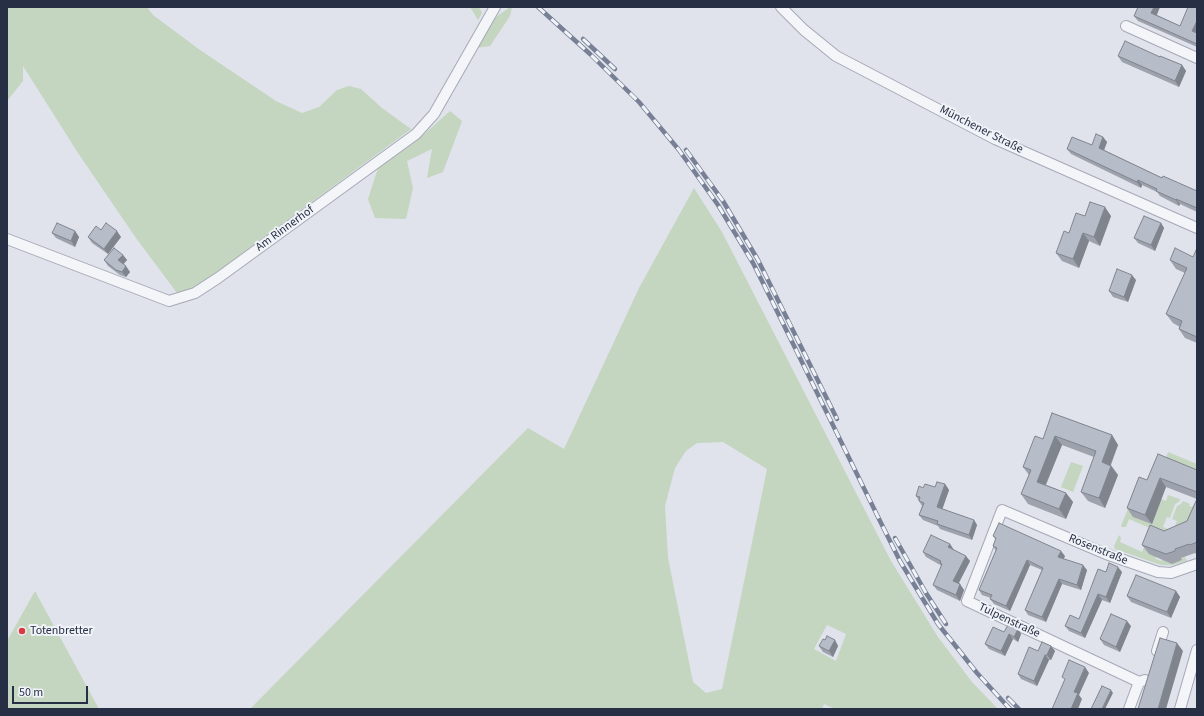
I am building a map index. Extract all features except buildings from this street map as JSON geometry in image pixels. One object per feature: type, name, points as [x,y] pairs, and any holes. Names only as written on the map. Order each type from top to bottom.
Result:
[{"type":"street","name":"Am Rinnerhof","points":[[7,239],[170,300],[195,293],[416,134],[434,114],[495,7]]},
{"type":"street","name":"Münchener Straße","points":[[781,7],[804,30],[836,56],[996,139],[1197,228]]},
{"type":"street","points":[[1126,26],[1197,58]]},
{"type":"street","name":"Rosenstraße","points":[[1002,510],[1106,554],[1158,572],[1170,573],[1197,564]]},
{"type":"street","name":"Tulpenstraße","points":[[1002,510],[967,601],[1139,682]]},
{"type":"street","points":[[1154,659],[1163,632]]},
{"type":"street","points":[[1180,709],[1197,650]]},
{"type":"street","points":[[1129,709],[1139,682],[1147,679],[1150,672]]},
{"type":"green space","points":[[7,7],[147,7],[153,15],[200,50],[276,101],[302,113],[319,107],[337,90],[349,86],[361,89],[382,108],[411,129],[195,288],[177,293],[136,238],[78,153],[23,66],[23,81],[7,101]]},
{"type":"green space","points":[[470,7],[479,7],[482,13],[478,20]]},
{"type":"green space","points":[[512,7],[510,16],[490,46],[476,48],[496,17]]},
{"type":"green space","points":[[450,111],[462,121],[443,172],[427,178],[432,149],[407,161],[413,188],[406,219],[375,218],[368,199],[379,165],[422,136]]},
{"type":"green space","points":[[694,188],[722,232],[891,561],[938,637],[972,682],[998,709],[835,709],[824,704],[822,709],[250,709],[528,428],[564,449],[639,288]],"holes":[[[723,442],[767,469],[722,689],[706,693],[693,682],[668,558],[665,506],[675,468],[686,451],[697,443]],[[827,625],[846,634],[836,661],[814,649]]]},
{"type":"green space","points":[[1168,452],[1197,464],[1197,476],[1164,463]]},
{"type":"green space","points":[[1071,462],[1083,466],[1073,492],[1061,487]]},
{"type":"green space","points":[[1168,495],[1180,499],[1179,502],[1175,504],[1170,518],[1167,517],[1163,527],[1173,531],[1177,521],[1172,519],[1177,506],[1183,501],[1190,504],[1189,506],[1192,507],[1193,505],[1197,507],[1197,522],[1156,557],[1156,559],[1161,561],[1162,559],[1170,563],[1182,560],[1181,558],[1185,557],[1187,561],[1173,565],[1161,565],[1115,549],[1114,546],[1119,535],[1121,538],[1120,542],[1142,552],[1152,529],[1129,519],[1126,527],[1121,526],[1130,504],[1152,524],[1161,499],[1166,501]]},
{"type":"green space","points":[[35,591],[99,709],[7,709],[7,641]]},
{"type":"railway","points":[[538,7],[590,54],[639,102],[679,150],[718,205],[753,263],[900,561],[938,624],[977,673],[1010,709]]},
{"type":"railway","points":[[583,39],[615,69]]},
{"type":"railway","points":[[686,150],[723,201],[758,260],[837,419]]},
{"type":"railway","points":[[895,538],[926,593],[946,624]]},
{"type":"railway","points":[[1008,698],[1019,709]]},
{"type":"place","name":"Totenbretter","points":[[22,631]]}]
